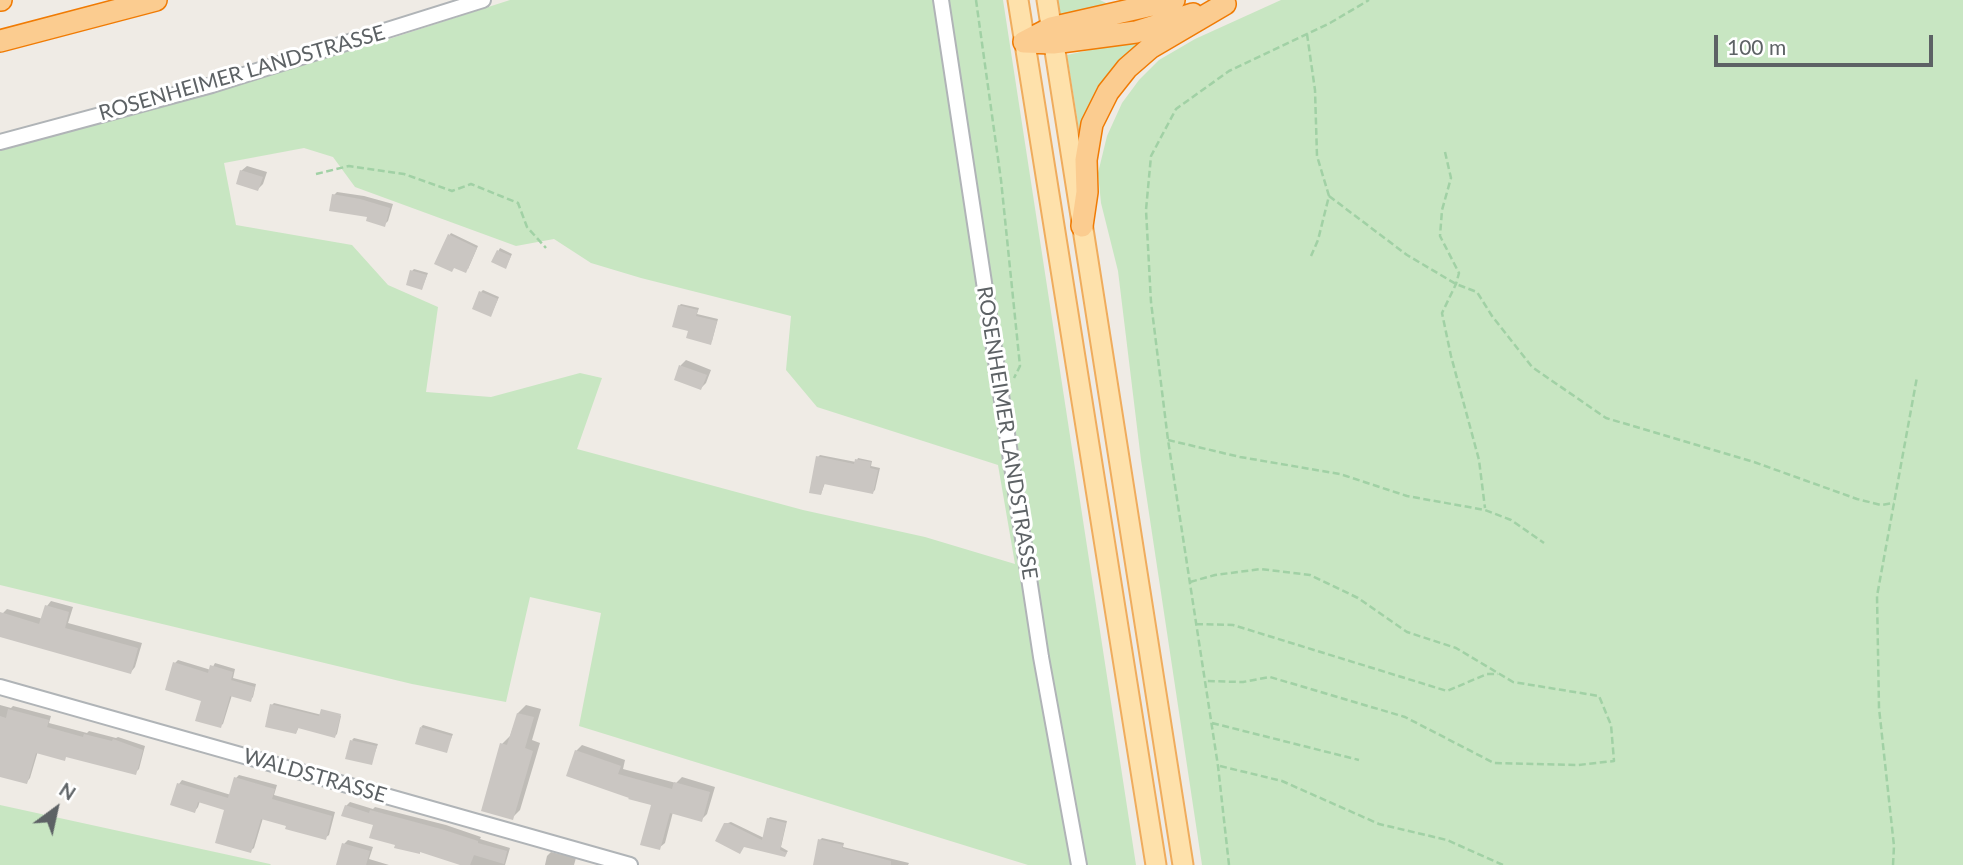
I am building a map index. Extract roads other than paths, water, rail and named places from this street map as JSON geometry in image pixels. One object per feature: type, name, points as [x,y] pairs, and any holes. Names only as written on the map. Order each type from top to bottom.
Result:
[{"type":"highway","points":[[0,41],[156,0]]},
{"type":"highway","points":[[1128,0],[1165,2]]},
{"type":"highway","points":[[1024,41],[1165,2]]},
{"type":"highway","points":[[1052,35],[1136,32],[1230,2]]},
{"type":"highway","points":[[1082,226],[1087,192],[1086,160],[1092,124],[1108,92],[1127,68],[1150,48],[1230,2]]},
{"type":"main road","points":[[1018,0],[1156,865]]},
{"type":"main road","points":[[1047,0],[1183,865]]},
{"type":"street","name":"ROSENHEIMER LANDSTRASSE","points":[[0,142],[212,85],[483,0]]},
{"type":"street","name":"ROSENHEIMER LANDSTRASSE","points":[[940,0],[1041,657],[1079,865]]},
{"type":"street","name":"WALDSTRASSE","points":[[0,687],[630,865]]}]
